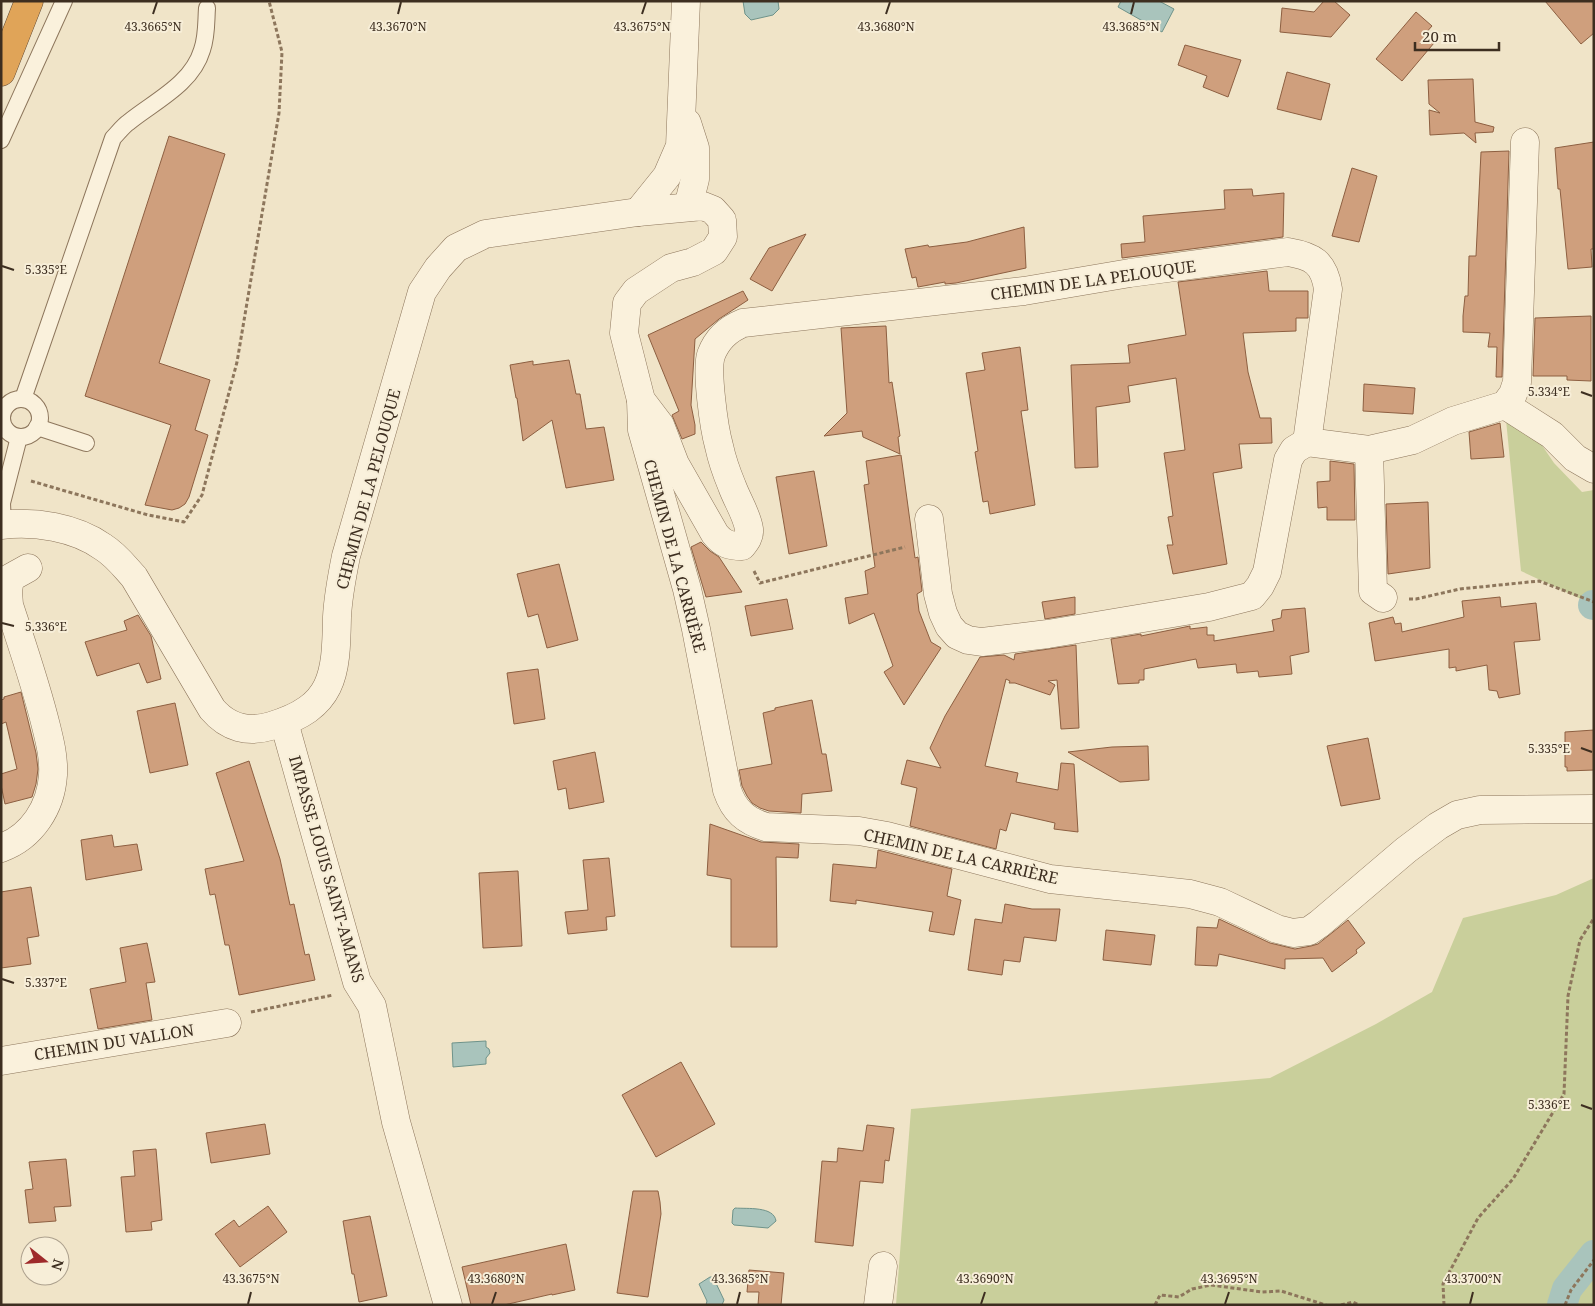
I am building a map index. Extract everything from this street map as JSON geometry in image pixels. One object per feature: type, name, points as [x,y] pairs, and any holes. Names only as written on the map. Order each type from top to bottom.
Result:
[{"type":"highway","points":[[1,72],[29,1]]},
{"type":"street","points":[[638,212],[667,176],[680,146],[686,1]]},
{"type":"street","points":[[682,107],[695,148],[695,179],[688,207]]},
{"type":"street","points":[[930,530],[938,594],[943,614],[949,626],[957,635],[968,640],[982,642],[1048,634],[1209,607],[1252,596],[1267,572],[1288,460],[1294,450],[1307,442],[1369,450],[1413,440],[1453,420],[1505,405],[1513,394],[1517,382],[1525,142]]},
{"type":"street","name":"CHEMIN DE LA PELOUQUE","points":[[2,525],[23,523],[64,530],[86,537],[103,546],[119,560],[134,577],[212,709],[225,722],[238,728],[266,728],[300,715],[324,695],[331,680],[336,661],[339,596],[346,556],[422,292],[438,268],[456,248],[485,234],[638,212],[703,206],[713,210],[722,220],[723,237],[714,251],[694,262],[671,268],[636,291],[627,303],[624,333],[641,400],[660,425],[675,464],[715,534],[721,542],[731,546],[742,546],[748,538],[749,530],[718,446],[710,383],[711,356],[723,335],[730,328],[742,323],[1024,291],[1130,273],[1288,252],[1307,255],[1319,264],[1326,278],[1328,289],[1307,442]]},
{"type":"street","name":"CHEMIN DE LA CARRIÈRE","points":[[641,400],[642,430],[687,589],[727,790],[736,808],[750,821],[766,827],[858,831],[887,836],[1050,879],[1190,894],[1220,902],[1277,929],[1293,933],[1308,931],[1319,924],[1406,850],[1438,826],[1457,815],[1480,810],[1594,809]]},
{"type":"street","points":[[1505,405],[1552,435],[1575,458],[1594,469]]},
{"type":"street","points":[[1369,450],[1373,591],[1383,598]]},
{"type":"street","points":[[1,848],[22,838],[37,822],[45,809],[53,774],[52,752],[41,706],[9,605],[8,591],[10,578],[28,568]]},
{"type":"street","name":"IMPASSE LOUIS SAINT-AMANS","points":[[284,722],[357,982],[372,1006],[396,1122],[448,1305]]},
{"type":"street","name":"CHEMIN DU VALLON","points":[[1,1061],[227,1023]]},
{"type":"street","points":[[878,1305],[883,1266]]},
{"type":"lane","points":[[1,140],[64,1]]},
{"type":"lane","points":[[23,399],[113,138],[128,122],[158,101],[194,68],[202,52],[206,35],[205,3]]},
{"type":"lane","points":[[23,399],[29,401],[37,409],[40,421],[37,427],[28,435],[10,434],[5,429],[2,417],[7,406],[12,402],[23,399]]},
{"type":"lane","points":[[37,427],[86,443]]},
{"type":"lane","points":[[2,525],[2,503],[19,436]]},
{"type":"path","points":[[10,475],[148,515],[184,522],[202,495],[237,362],[279,113],[282,52],[269,1]]},
{"type":"path","points":[[760,583],[930,530]]},
{"type":"path","points":[[1383,598],[1416,599],[1460,589],[1539,581],[1594,602]]},
{"type":"path","points":[[1444,1305],[1443,1284],[1478,1218],[1513,1179],[1564,1094],[1568,996],[1580,940],[1594,918]]},
{"type":"path","points":[[227,1023],[234,1015],[361,989]]},
{"type":"path","points":[[1565,1305],[1571,1290],[1594,1260]]},
{"type":"path","points":[[1155,1305],[1160,1295],[1179,1297],[1192,1289],[1211,1285],[1262,1292],[1281,1291],[1326,1305]]},
{"type":"path","points":[[1341,1305],[1354,1302],[1359,1305]]},
{"type":"green space","points":[[1506,420],[1537,438],[1554,463],[1582,492],[1594,490],[1594,605],[1521,571]]},
{"type":"green space","points":[[1594,878],[1594,1305],[896,1305],[911,1109],[1270,1078],[1376,1024],[1432,992],[1463,918],[1556,895]]},
{"type":"water","points":[[743,1],[778,1],[779,9],[773,15],[751,20],[745,14]]},
{"type":"water","points":[[1121,1],[1159,1],[1174,9],[1162,32],[1118,7]]},
{"type":"water","points":[[486,1041],[486,1047],[490,1053],[486,1058],[486,1064],[453,1067],[452,1043]]},
{"type":"water","points":[[735,1208],[765,1211],[774,1216],[776,1221],[768,1228],[734,1225],[732,1223],[733,1210]]},
{"type":"water","points":[[713,1277],[724,1300],[722,1305],[706,1305],[707,1301],[699,1284]]},
{"type":"building","points":[[1324,1],[1334,1],[1350,15],[1331,37],[1280,32],[1282,8],[1314,12]]},
{"type":"building","points":[[1545,1],[1594,1],[1594,33],[1581,44]]},
{"type":"building","points":[[1416,12],[1432,26],[1424,35],[1434,43],[1402,81],[1376,59]]},
{"type":"building","points":[[1185,45],[1241,60],[1228,97],[1203,87],[1207,76],[1178,65]]},
{"type":"building","points":[[1287,72],[1330,84],[1321,120],[1277,109]]},
{"type":"building","points":[[1473,79],[1475,122],[1494,127],[1493,132],[1475,133],[1476,143],[1464,133],[1430,135],[1429,110],[1440,113],[1429,104],[1428,80]]},
{"type":"building","points":[[169,136],[225,154],[159,363],[210,380],[195,430],[208,435],[189,497],[185,504],[172,510],[145,505],[171,425],[85,396]]},
{"type":"building","points":[[1594,142],[1594,249],[1591,249],[1592,267],[1568,269],[1555,148]]},
{"type":"building","points":[[1509,151],[1502,377],[1496,377],[1497,347],[1488,347],[1490,333],[1463,332],[1463,316],[1465,296],[1468,296],[1469,256],[1476,256],[1481,152]]},
{"type":"building","points":[[1352,168],[1377,176],[1359,242],[1332,236]]},
{"type":"building","points":[[1252,189],[1253,196],[1284,193],[1283,237],[1122,258],[1121,244],[1145,242],[1143,216],[1225,209],[1224,190]]},
{"type":"building","points":[[1024,227],[1026,268],[956,283],[945,284],[945,282],[918,287],[916,277],[912,278],[905,249],[967,242]]},
{"type":"building","points":[[806,234],[772,291],[750,279],[769,248]]},
{"type":"building","points":[[1267,271],[1269,291],[1308,291],[1308,318],[1296,318],[1296,331],[1243,333],[1248,372],[1260,418],[1271,418],[1272,443],[1239,444],[1242,468],[1213,473],[1227,564],[1173,574],[1167,545],[1173,545],[1168,517],[1173,516],[1164,453],[1185,450],[1176,378],[1128,386],[1130,402],[1096,407],[1098,467],[1075,468],[1071,365],[1130,363],[1128,345],[1186,335],[1178,282]]},
{"type":"building","points":[[743,291],[748,300],[719,319],[695,339],[691,405],[695,434],[682,439],[672,415],[679,411],[648,335]]},
{"type":"building","points":[[1591,316],[1591,381],[1567,380],[1567,376],[1533,376],[1535,318]]},
{"type":"building","points":[[886,326],[889,383],[892,382],[900,436],[898,437],[900,454],[863,437],[862,431],[824,436],[847,413],[841,328]]},
{"type":"building","points":[[1020,347],[1028,410],[1021,411],[1035,505],[990,514],[988,501],[983,502],[975,452],[978,451],[966,373],[985,370],[982,353]]},
{"type":"building","points":[[569,360],[576,394],[580,394],[586,429],[604,427],[614,480],[566,488],[552,420],[523,441],[510,365],[533,361],[533,365]]},
{"type":"building","points":[[1364,384],[1415,388],[1413,414],[1363,411]]},
{"type":"building","points":[[1500,423],[1504,457],[1471,459],[1469,432]]},
{"type":"building","points":[[901,455],[915,558],[918,557],[922,591],[917,594],[919,611],[931,642],[941,648],[904,705],[884,672],[893,666],[874,613],[849,624],[845,598],[868,594],[865,571],[875,567],[864,485],[869,484],[866,461]]},
{"type":"building","points":[[1330,461],[1354,464],[1355,520],[1327,520],[1327,507],[1318,508],[1317,482],[1330,481]]},
{"type":"building","points":[[814,471],[827,546],[789,554],[776,477]]},
{"type":"building","points":[[1428,502],[1430,568],[1388,574],[1386,504]]},
{"type":"building","points":[[701,542],[719,557],[742,592],[706,597],[691,547]]},
{"type":"building","points":[[559,564],[578,640],[547,648],[538,614],[528,617],[517,574]]},
{"type":"building","points":[[1075,597],[1075,614],[1045,619],[1042,602]]},
{"type":"building","points":[[1500,597],[1501,607],[1536,603],[1540,640],[1514,642],[1520,694],[1499,698],[1497,691],[1489,690],[1487,665],[1456,671],[1456,667],[1449,668],[1449,649],[1375,661],[1369,623],[1393,617],[1395,624],[1401,623],[1402,632],[1464,617],[1462,601]]},
{"type":"building","points":[[787,599],[793,629],[751,636],[745,606]]},
{"type":"building","points":[[1305,608],[1309,652],[1290,656],[1292,674],[1259,677],[1258,671],[1237,673],[1236,664],[1198,668],[1196,659],[1144,669],[1144,680],[1139,680],[1139,683],[1118,684],[1111,639],[1141,634],[1141,636],[1190,626],[1190,629],[1207,627],[1207,635],[1214,635],[1214,641],[1274,631],[1272,620],[1281,618],[1282,610]]},
{"type":"building","points":[[138,615],[151,636],[161,679],[147,683],[139,663],[97,676],[85,642],[127,630],[124,621]]},
{"type":"building","points":[[1076,645],[1079,728],[1061,729],[1057,680],[1048,681],[1055,685],[1050,695],[1015,683],[1009,683],[1010,681],[1006,679],[985,766],[1018,773],[1016,782],[1058,790],[1061,763],[1074,764],[1078,832],[1054,829],[1055,823],[1011,813],[1006,831],[1000,829],[996,849],[910,826],[917,788],[901,784],[907,760],[941,768],[930,748],[945,716],[980,657],[1004,655],[1014,660],[1015,654]]},
{"type":"building","points":[[538,669],[545,719],[514,724],[507,673]]},
{"type":"building","points":[[21,692],[36,753],[38,769],[36,784],[32,797],[5,804],[1,774],[17,769],[6,722],[1,724],[1,700],[4,697]]},
{"type":"building","points":[[812,700],[822,754],[826,754],[832,791],[802,794],[801,813],[769,811],[760,808],[752,803],[747,796],[742,786],[739,770],[772,764],[763,713],[775,710],[775,708]]},
{"type":"building","points":[[175,703],[188,765],[150,773],[137,711]]},
{"type":"building","points":[[1594,730],[1594,770],[1567,771],[1567,767],[1565,767],[1565,732]]},
{"type":"building","points":[[1368,738],[1380,799],[1341,806],[1327,746]]},
{"type":"building","points":[[1148,746],[1149,780],[1120,782],[1068,752],[1112,747]]},
{"type":"building","points":[[595,752],[604,802],[569,809],[566,788],[558,790],[553,761]]},
{"type":"building","points":[[249,761],[280,859],[290,905],[294,904],[305,955],[309,954],[315,980],[239,995],[229,945],[225,945],[215,894],[210,895],[205,869],[244,861],[216,773]]},
{"type":"building","points":[[710,824],[761,842],[799,844],[798,858],[776,857],[777,947],[731,947],[731,879],[707,875]]},
{"type":"building","points":[[112,835],[114,847],[137,844],[142,870],[86,880],[81,840]]},
{"type":"building","points":[[878,850],[952,869],[947,896],[961,900],[954,935],[929,931],[933,912],[856,900],[856,904],[830,901],[833,864],[876,868]]},
{"type":"building","points":[[609,858],[615,916],[606,917],[607,930],[568,934],[565,912],[588,910],[583,860]]},
{"type":"building","points":[[518,871],[522,946],[483,948],[479,873]]},
{"type":"building","points":[[31,887],[39,936],[27,938],[31,964],[1,968],[1,892]]},
{"type":"building","points":[[1005,904],[1032,909],[1060,909],[1056,941],[1024,937],[1020,962],[1004,960],[1002,975],[968,970],[975,919],[1002,923]]},
{"type":"building","points":[[1219,919],[1270,943],[1295,949],[1318,944],[1348,920],[1365,943],[1356,950],[1357,953],[1332,972],[1323,958],[1285,959],[1285,969],[1219,954],[1217,966],[1195,965],[1197,927],[1217,928]]},
{"type":"building","points":[[1106,930],[1155,935],[1151,965],[1103,960]]},
{"type":"building","points":[[147,943],[155,982],[146,983],[152,1020],[98,1029],[90,989],[126,982],[120,948]]},
{"type":"building","points":[[681,1062],[715,1124],[656,1157],[622,1095]]},
{"type":"building","points":[[265,1124],[270,1154],[211,1163],[206,1133]]},
{"type":"building","points":[[867,1125],[894,1128],[889,1161],[885,1160],[883,1183],[860,1181],[853,1246],[815,1242],[822,1161],[837,1162],[838,1148],[863,1151]]},
{"type":"building","points":[[156,1149],[162,1220],[151,1222],[152,1230],[126,1232],[121,1177],[135,1176],[133,1151]]},
{"type":"building","points":[[66,1159],[71,1206],[54,1207],[56,1221],[29,1223],[25,1190],[33,1189],[29,1162]]},
{"type":"building","points":[[633,1191],[658,1191],[660,1202],[661,1214],[648,1297],[617,1293]]},
{"type":"building","points":[[268,1206],[287,1232],[240,1267],[215,1234],[234,1220],[239,1227]]},
{"type":"building","points":[[370,1216],[387,1296],[359,1302],[343,1221]]},
{"type":"building","points":[[566,1244],[575,1290],[504,1305],[471,1305],[462,1267]]},
{"type":"building","points":[[749,1270],[784,1273],[781,1305],[758,1305],[759,1292],[747,1292]]},
{"type":"waterway","points":[[1562,1305],[1567,1289],[1594,1255]]}]
